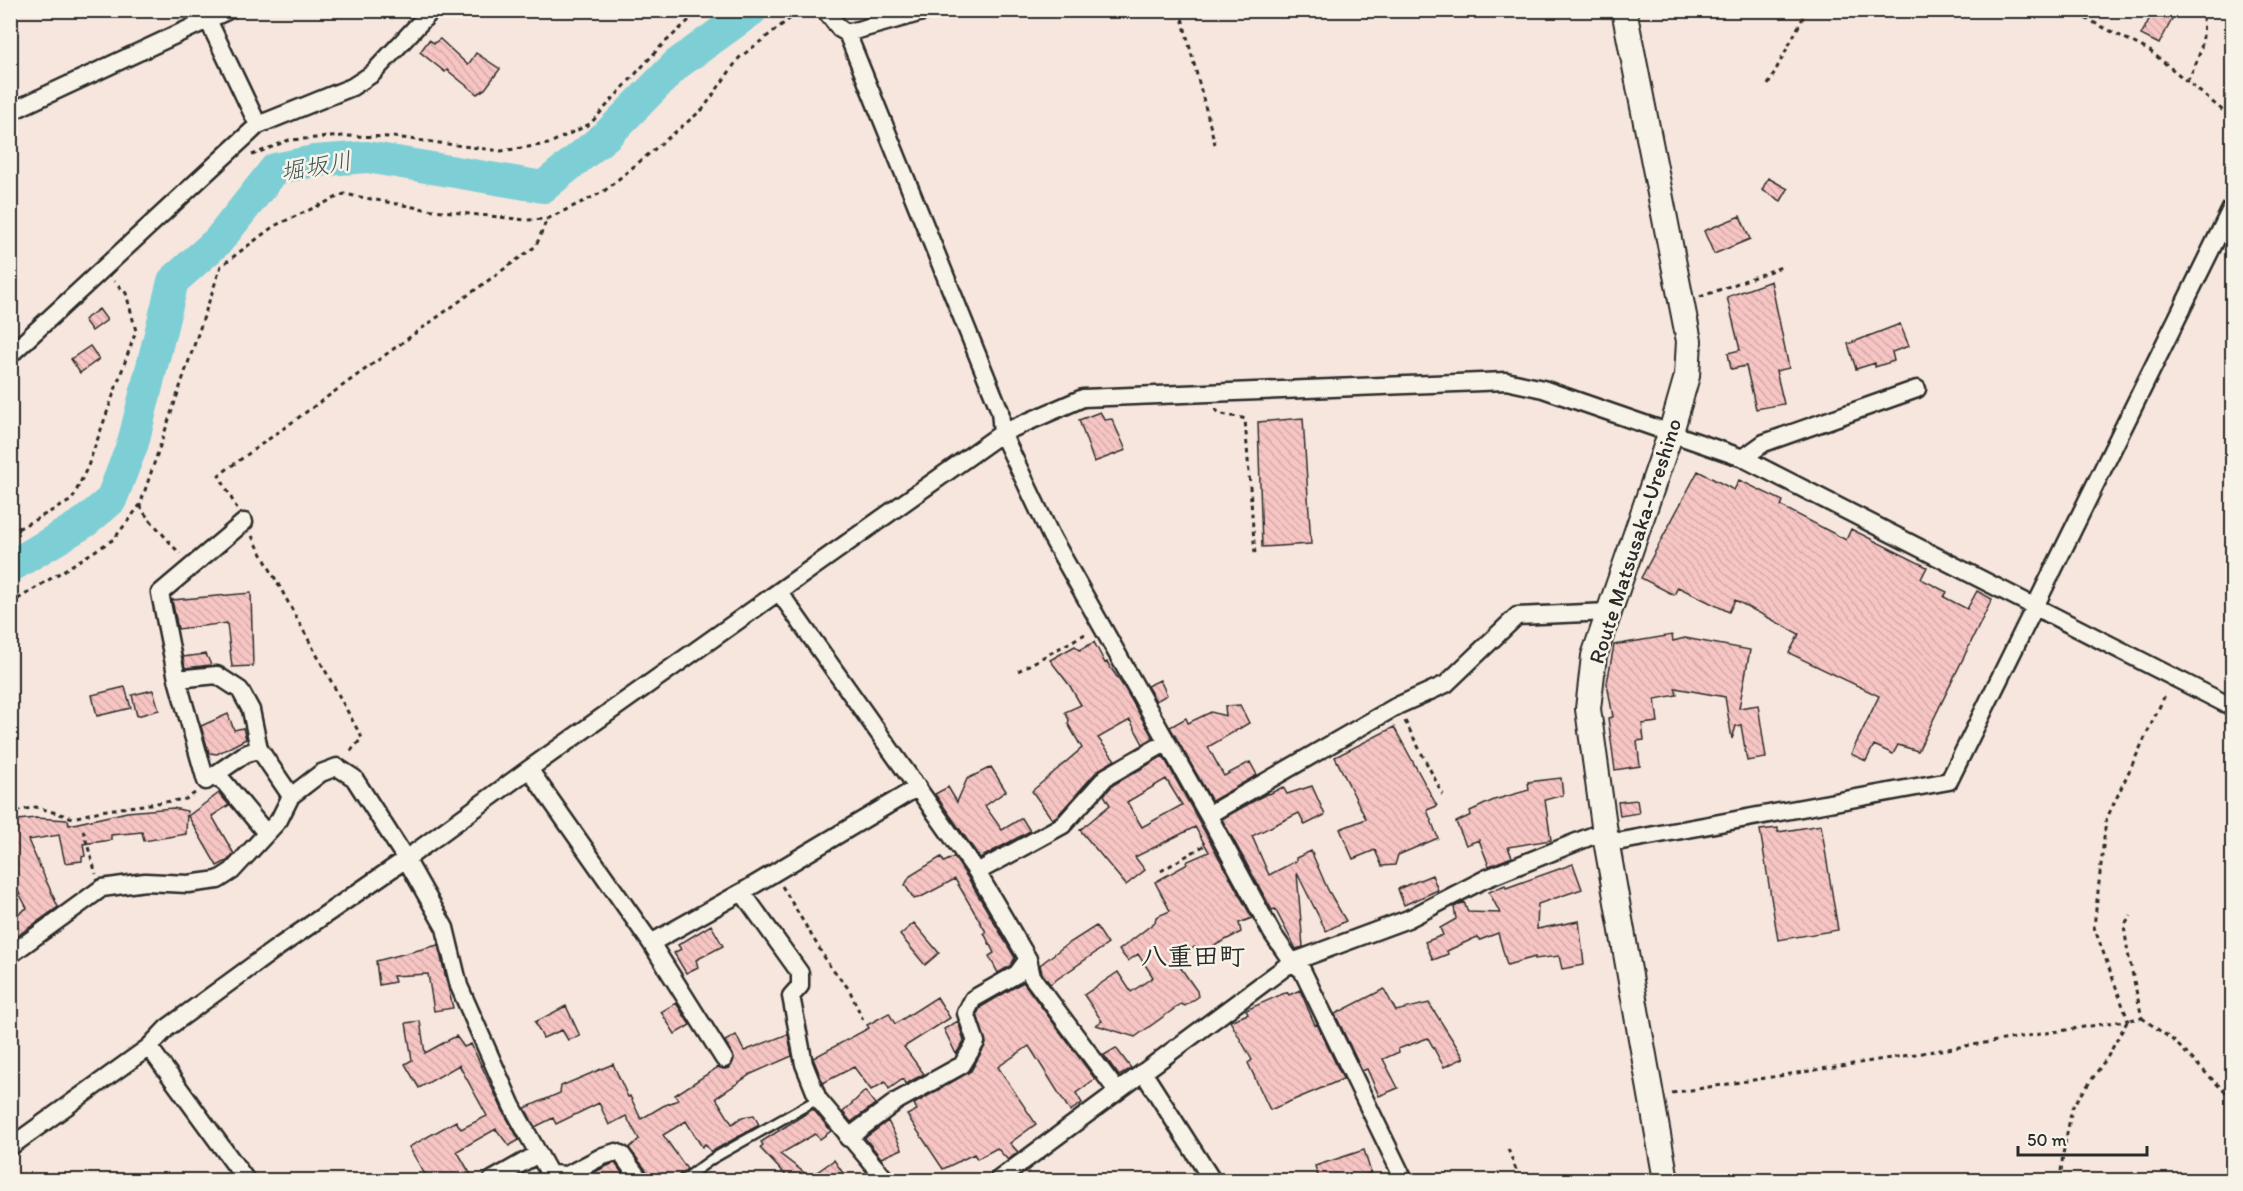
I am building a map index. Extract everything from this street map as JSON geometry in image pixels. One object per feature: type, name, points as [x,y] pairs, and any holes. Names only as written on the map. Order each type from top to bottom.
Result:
[{"type":"main road","name":"Route Matsusaka-Ureshino","points":[[1624,10],[1689,341],[1687,376],[1671,432],[1594,656],[1588,709],[1606,840],[1666,1180]]},
{"type":"street","points":[[10,112],[229,10]]},
{"type":"street","points":[[10,355],[258,125],[352,87],[372,74],[432,10]]},
{"type":"street","points":[[825,10],[840,29],[847,33],[1000,411],[1002,433],[1051,536],[1272,933],[1292,963],[1302,970],[1404,1180]]},
{"type":"street","points":[[847,33],[930,10]]},
{"type":"street","points":[[208,20],[258,125]]},
{"type":"street","points":[[998,1180],[1292,963],[1408,919],[1485,879],[1594,835],[1606,840],[1622,841],[1949,781],[2232,207]]},
{"type":"street","points":[[10,1148],[149,1047],[167,1028],[274,950],[406,859],[1002,433],[1083,398],[1506,381],[1543,389],[1743,458],[2232,707]]},
{"type":"street","points":[[1743,458],[1764,443],[1917,388]]},
{"type":"street","points":[[209,778],[177,679],[160,593],[244,522]]},
{"type":"street","points":[[779,592],[977,872],[1028,959],[1032,977],[1117,1091]]},
{"type":"street","points":[[1208,815],[1397,706],[1446,684],[1517,616],[1609,612]]},
{"type":"street","points":[[177,679],[217,675],[240,690],[251,710],[259,750],[291,796]]},
{"type":"street","points":[[977,872],[1063,825],[1106,777],[1167,742]]},
{"type":"street","points":[[209,778],[245,754],[259,750]]},
{"type":"street","points":[[10,955],[102,888],[145,882],[188,884],[218,880],[232,871],[279,820],[291,796],[321,773],[337,767],[354,778],[406,859],[445,928],[459,986],[512,1106],[552,1177],[567,1175],[603,1156],[616,1152],[622,1155],[640,1180]]},
{"type":"street","points":[[529,769],[651,943],[724,1059]]},
{"type":"street","points":[[209,778],[224,782],[266,833]]},
{"type":"street","points":[[651,943],[742,892],[918,787]]},
{"type":"street","points":[[742,892],[800,973],[800,986],[791,996],[804,1064],[818,1099],[848,1138],[886,1180]]},
{"type":"street","points":[[848,1138],[897,1101],[962,1065],[976,1042],[966,1013],[973,999],[1017,974],[1028,959]]},
{"type":"street","points":[[149,1047],[246,1180]]},
{"type":"street","points":[[1143,1072],[1212,1180]]},
{"type":"street","points":[[492,1180],[538,1154]]},
{"type":"lane","points":[[683,1180],[712,1159],[818,1099]]},
{"type":"path","points":[[223,157],[241,159],[289,140],[344,136],[394,137],[501,151],[548,144],[590,124],[659,48],[700,10]]},
{"type":"path","points":[[10,604],[114,539],[140,505],[221,266],[274,226],[344,194],[424,209],[526,220],[548,219],[603,192],[703,109],[739,58],[801,10]]},
{"type":"path","points":[[1180,10],[1215,144]]},
{"type":"path","points":[[1768,85],[1807,10]]},
{"type":"path","points":[[2069,10],[2150,51],[2232,118]]},
{"type":"path","points":[[2187,81],[2194,69],[2205,27],[2202,13]]},
{"type":"path","points":[[337,767],[362,738],[219,475],[536,246],[548,219]]},
{"type":"path","points":[[1682,303],[1784,266]]},
{"type":"path","points":[[10,533],[72,500],[88,466],[136,332],[126,293],[102,270]]},
{"type":"path","points":[[1212,392],[1216,411],[1245,419],[1256,555]]},
{"type":"path","points":[[140,505],[174,548],[193,566]]},
{"type":"path","points":[[1018,670],[1101,625]]},
{"type":"path","points":[[2060,1180],[2072,1108],[2108,1056],[2128,1020],[2094,927],[2106,820],[2173,678]]},
{"type":"path","points":[[1397,706],[1443,795]]},
{"type":"path","points":[[16,811],[36,807],[73,818],[100,811],[186,800],[200,790],[209,778]]},
{"type":"path","points":[[83,830],[100,884]]},
{"type":"path","points":[[1161,871],[1220,837]]},
{"type":"path","points":[[774,872],[831,968],[849,989],[863,1020]]},
{"type":"path","points":[[2131,916],[2124,926],[2142,1018],[2174,1041],[2232,1100]]},
{"type":"path","points":[[1652,1096],[2142,1018]]},
{"type":"path","points":[[1508,1149],[1520,1180]]},
{"type":"building","points":[[2154,10],[2177,10],[2159,44],[2141,35]]},
{"type":"building","points":[[440,39],[468,65],[476,53],[500,69],[485,89],[477,94],[420,52],[429,40],[434,43]]},
{"type":"building","points":[[1768,178],[1788,189],[1781,201],[1762,190]]},
{"type":"building","points":[[1740,216],[1750,239],[1714,254],[1704,231]]},
{"type":"building","points":[[1771,281],[1789,368],[1776,371],[1784,404],[1756,409],[1746,366],[1731,369],[1728,353],[1740,350],[1727,297]]},
{"type":"building","points":[[99,309],[107,320],[92,331],[84,320]]},
{"type":"building","points":[[1900,324],[1909,346],[1892,352],[1894,361],[1875,367],[1875,363],[1856,369],[1848,344]]},
{"type":"building","points":[[90,346],[99,359],[80,373],[71,359]]},
{"type":"building","points":[[1100,412],[1105,420],[1112,419],[1126,450],[1094,462],[1079,420]]},
{"type":"building","points":[[1303,418],[1311,544],[1262,547],[1258,422]]},
{"type":"building","points":[[1698,471],[1734,490],[1739,480],[1783,501],[1781,506],[1846,540],[1851,529],[1927,567],[1921,579],[1947,592],[1944,597],[1967,609],[1977,591],[1992,599],[1918,751],[1898,745],[1893,754],[1874,745],[1866,761],[1851,754],[1879,696],[1789,653],[1799,634],[1735,600],[1729,612],[1678,587],[1674,595],[1641,578]]},
{"type":"building","points":[[251,593],[253,666],[232,667],[227,623],[178,629],[172,600]]},
{"type":"building","points":[[1672,635],[1673,641],[1685,638],[1750,650],[1739,708],[1758,705],[1766,758],[1747,761],[1741,725],[1736,726],[1732,739],[1725,697],[1675,688],[1677,695],[1655,699],[1658,722],[1642,724],[1644,740],[1637,741],[1640,766],[1615,770],[1608,718],[1613,717],[1607,683],[1614,645]]},
{"type":"building","points":[[1094,642],[1105,663],[1107,662],[1125,689],[1153,738],[1143,744],[1130,720],[1098,738],[1115,760],[1098,770],[1052,819],[1032,791],[1082,748],[1068,724],[1069,720],[1065,712],[1081,705],[1050,660],[1075,646],[1080,650]]},
{"type":"building","points":[[206,654],[211,665],[185,668],[183,657]]},
{"type":"building","points":[[1160,680],[1167,695],[1156,701],[1147,686]]},
{"type":"building","points":[[125,687],[131,708],[97,716],[92,695]]},
{"type":"building","points":[[153,690],[159,710],[137,716],[132,695]]},
{"type":"building","points":[[1240,705],[1249,723],[1208,747],[1224,776],[1250,762],[1257,775],[1212,801],[1170,727],[1186,718],[1188,723],[1211,712],[1226,716],[1225,706]]},
{"type":"building","points":[[228,714],[234,730],[243,728],[246,739],[217,754],[209,753],[201,726]]},
{"type":"building","points":[[1394,727],[1437,806],[1427,810],[1438,838],[1398,855],[1395,865],[1382,866],[1375,850],[1353,859],[1340,829],[1366,819],[1335,757]]},
{"type":"building","points":[[1163,756],[1252,918],[1239,923],[1241,932],[1206,950],[1194,947],[1178,964],[1197,991],[1198,997],[1185,1006],[1181,1004],[1135,1037],[1096,1025],[1102,1021],[1084,995],[1118,972],[1131,992],[1153,977],[1138,954],[1128,961],[1119,950],[1155,922],[1156,917],[1170,911],[1155,882],[1186,865],[1188,861],[1209,852],[1195,827],[1135,857],[1145,870],[1126,885],[1080,830],[1110,805],[1104,795],[1113,785]],"holes":[[[1166,779],[1182,805],[1142,827],[1127,802]]]},
{"type":"building","points":[[991,767],[1006,791],[985,806],[1002,830],[1022,818],[1030,831],[980,858],[935,794],[948,787],[957,802],[967,779]]},
{"type":"building","points":[[1561,778],[1563,795],[1545,800],[1551,840],[1508,847],[1512,857],[1489,866],[1479,840],[1466,845],[1456,822],[1471,815],[1470,811],[1494,800],[1529,790],[1528,782]]},
{"type":"building","points":[[1312,786],[1325,815],[1305,825],[1299,813],[1252,836],[1269,875],[1311,851],[1328,890],[1346,921],[1326,931],[1297,873],[1303,947],[1296,949],[1222,819],[1283,787],[1287,794]]},
{"type":"building","points":[[219,793],[229,805],[212,816],[234,854],[217,866],[188,816]]},
{"type":"building","points":[[1637,800],[1639,813],[1620,816],[1618,802]]},
{"type":"building","points":[[173,808],[187,811],[186,834],[144,841],[142,832],[111,835],[111,840],[83,844],[85,856],[82,857],[82,861],[65,863],[59,835],[28,840],[58,907],[10,941],[10,919],[27,908],[10,876],[10,821],[35,818],[68,820],[69,825],[127,812]]},
{"type":"building","points":[[1821,825],[1838,930],[1778,940],[1760,830],[1778,828],[1778,832]]},
{"type":"building","points":[[941,857],[944,862],[954,857],[1015,958],[1010,966],[998,973],[989,956],[994,953],[984,933],[986,932],[955,879],[914,899],[905,885],[910,876]]},
{"type":"building","points":[[1573,864],[1582,889],[1538,904],[1537,929],[1579,921],[1584,965],[1562,969],[1559,956],[1535,959],[1535,957],[1507,965],[1498,933],[1480,940],[1477,937],[1433,960],[1425,942],[1443,935],[1440,928],[1456,919],[1454,907],[1464,902],[1468,912],[1500,913],[1489,892]]},
{"type":"building","points":[[1432,875],[1438,890],[1404,905],[1398,889]]},
{"type":"building","points":[[914,923],[939,953],[925,965],[900,935]]},
{"type":"building","points":[[711,925],[723,946],[696,960],[698,967],[686,973],[674,953],[681,949],[678,945]]},
{"type":"building","points":[[1096,926],[1108,944],[1050,984],[1042,973],[1040,965]]},
{"type":"building","points":[[438,945],[453,1008],[434,1011],[428,974],[393,976],[395,982],[379,985],[376,961]]},
{"type":"building","points":[[1023,982],[1095,1079],[1076,1093],[1082,1103],[1070,1111],[1029,1046],[998,1067],[1036,1124],[1010,1143],[1018,1152],[1008,1160],[997,1148],[977,1159],[974,1154],[943,1169],[907,1115],[917,1110],[914,1104],[971,1071],[986,1044],[977,1014],[981,1007]]},
{"type":"building","points":[[1384,989],[1396,1011],[1429,1003],[1464,1058],[1444,1067],[1428,1038],[1398,1049],[1399,1052],[1383,1059],[1398,1088],[1379,1096],[1367,1069],[1362,1071],[1335,1014]]},
{"type":"building","points":[[1300,990],[1343,1079],[1270,1110],[1248,1063],[1252,1060],[1230,1021],[1248,1014],[1246,1010],[1287,992],[1289,995]]},
{"type":"building","points":[[937,997],[950,1018],[904,1047],[924,1074],[905,1084],[903,1079],[889,1089],[885,1082],[871,1090],[854,1067],[823,1083],[813,1058],[869,1028],[867,1025],[889,1013],[895,1024]]},
{"type":"building","points":[[676,1003],[690,1025],[675,1034],[661,1012]]},
{"type":"building","points":[[566,1006],[580,1036],[568,1040],[562,1030],[543,1038],[535,1022]]},
{"type":"building","points":[[420,1021],[425,1053],[456,1036],[464,1047],[471,1044],[519,1140],[509,1146],[496,1129],[457,1151],[474,1180],[428,1180],[409,1147],[456,1121],[461,1129],[487,1116],[459,1065],[419,1088],[405,1064],[412,1060],[406,1023]]},
{"type":"building","points":[[958,1021],[964,1041],[956,1054],[944,1029]]},
{"type":"building","points":[[788,1034],[792,1056],[751,1074],[716,1098],[732,1124],[742,1117],[754,1115],[759,1125],[711,1152],[705,1144],[702,1147],[686,1121],[663,1135],[687,1169],[679,1175],[677,1180],[650,1180],[649,1174],[629,1148],[639,1139],[626,1116],[609,1125],[599,1103],[556,1124],[553,1118],[535,1127],[525,1108],[560,1093],[561,1086],[613,1064],[641,1119],[678,1100],[675,1095],[718,1067],[730,1068],[734,1058],[725,1041],[736,1035],[744,1051]]},
{"type":"building","points":[[1116,1048],[1131,1068],[1119,1076],[1104,1055]]},
{"type":"building","points":[[865,1091],[875,1104],[851,1122],[843,1112]]},
{"type":"building","points":[[813,1109],[831,1131],[820,1139],[815,1134],[780,1154],[810,1177],[834,1160],[845,1176],[838,1180],[790,1180],[760,1148],[763,1145],[761,1142]]},
{"type":"building","points":[[888,1121],[902,1149],[881,1158],[865,1138]]},
{"type":"building","points":[[1364,1150],[1371,1173],[1346,1180],[1319,1180],[1315,1166]]},
{"type":"building","points":[[615,1163],[627,1180],[579,1180],[607,1166]]},
{"type":"waterway","name":"堀坂川","points":[[10,567],[85,522],[111,500],[133,443],[173,281],[218,241],[275,169],[314,161],[367,157],[543,187],[607,135],[677,64],[752,10]]},
{"type":"district","name":"八重田町","points":[[1193,956]]}]
